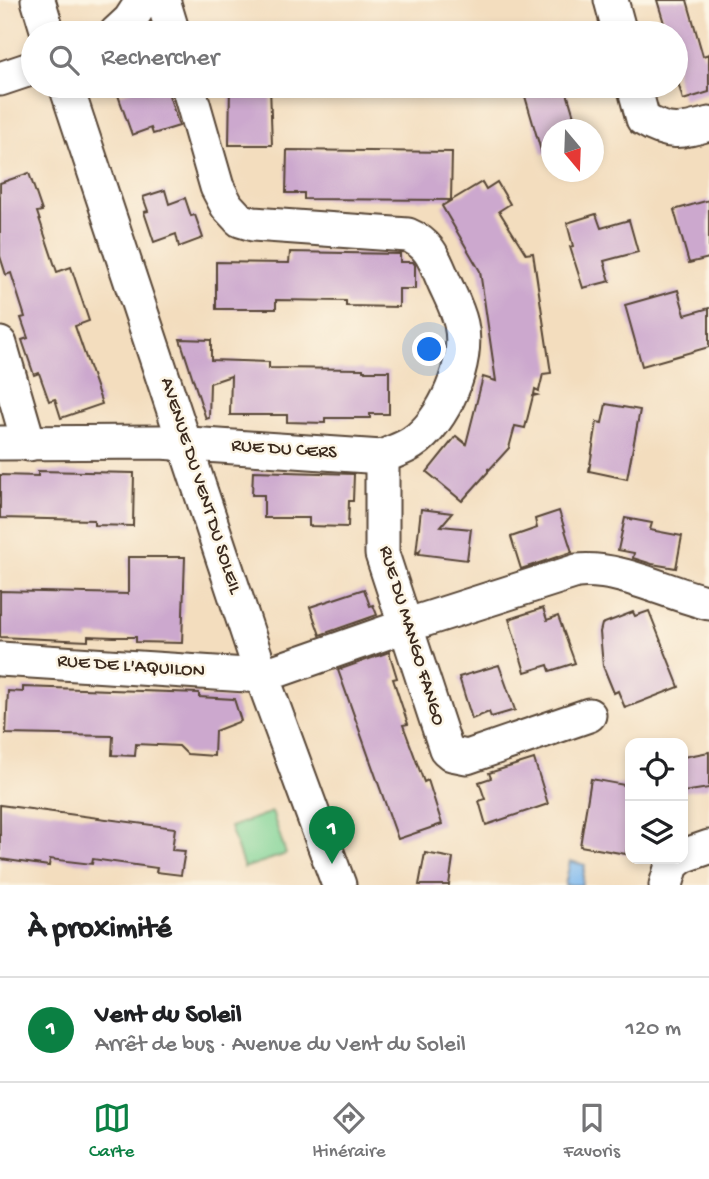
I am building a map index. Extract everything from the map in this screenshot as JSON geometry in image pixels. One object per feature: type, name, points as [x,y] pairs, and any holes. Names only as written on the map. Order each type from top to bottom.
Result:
[{"type":"street","points":[[37,0],[44,21]]},
{"type":"street","points":[[129,21],[142,0]]},
{"type":"street","points":[[163,0],[169,21]]},
{"type":"street","points":[[611,0],[617,21]]},
{"type":"street","points":[[0,79],[21,72]]},
{"type":"street","name":"AVENUE DU VENT DU SOLEIL","points":[[70,98],[262,676],[339,885]]},
{"type":"street","points":[[191,98],[217,187],[227,206],[240,220],[253,224],[408,234],[421,240],[430,251],[462,326],[458,373],[446,404],[431,426],[412,443],[382,457]]},
{"type":"street","points":[[637,98],[643,119],[658,128],[676,132],[709,124]]},
{"type":"street","points":[[0,344],[14,443],[186,443]]},
{"type":"street","name":"RUE DU CERS","points":[[186,443],[382,457]]},
{"type":"street","name":"RUE DU MANGO FANGO","points":[[382,457],[382,554],[446,749],[452,754],[467,757],[589,715]]},
{"type":"street","points":[[262,676],[577,570],[611,572],[698,600]]},
{"type":"street","name":"RUE DE L'AQUILON","points":[[0,659],[262,676]]},
{"type":"street","points":[[688,855],[709,847]]},
{"type":"street","points":[[666,885],[673,864]]},
{"type":"green space","points":[[272,812],[286,854],[244,868],[230,827]]},
{"type":"water","points":[[570,861],[585,865],[582,885],[565,885]]},
{"type":"building","points":[[657,0],[687,0],[703,56],[709,54],[709,92],[683,100],[688,98],[688,21],[663,21]]},
{"type":"building","points":[[119,98],[170,98],[179,126],[153,134],[151,128],[132,135]]},
{"type":"building","points":[[230,98],[270,98],[272,145],[229,145]]},
{"type":"building","points":[[526,98],[569,98],[575,119],[541,119],[541,151]]},
{"type":"building","points":[[287,150],[452,152],[451,200],[304,199],[304,193],[286,193]]},
{"type":"building","points":[[29,173],[42,211],[37,212],[57,272],[71,267],[89,321],[75,326],[102,404],[61,418],[55,399],[49,401],[39,373],[34,375],[22,340],[28,338],[21,318],[25,317],[11,273],[6,275],[0,256],[0,183]]},
{"type":"building","points":[[482,182],[486,189],[497,182],[510,204],[499,211],[526,254],[533,253],[551,373],[543,374],[539,391],[535,389],[534,394],[537,395],[533,396],[525,428],[515,426],[509,448],[489,470],[488,468],[488,472],[462,501],[427,472],[456,436],[466,444],[483,377],[496,381],[480,271],[442,206]]},
{"type":"building","points":[[165,190],[169,204],[185,198],[191,216],[195,215],[203,238],[179,247],[176,234],[154,242],[144,212],[148,211],[143,197]]},
{"type":"building","points":[[709,200],[709,258],[689,263],[674,210]]},
{"type":"building","points":[[596,214],[601,228],[629,220],[638,252],[604,261],[610,281],[583,288],[570,247],[573,246],[567,223]]},
{"type":"building","points":[[290,252],[400,254],[400,262],[413,262],[415,265],[415,289],[399,289],[399,307],[346,306],[346,301],[276,300],[276,309],[216,309],[216,262],[289,263]]},
{"type":"building","points":[[678,290],[685,315],[709,308],[709,347],[642,366],[625,305]]},
{"type":"building","points":[[180,339],[211,340],[211,360],[269,362],[269,368],[389,371],[389,414],[370,414],[370,418],[325,418],[325,423],[287,422],[287,415],[230,415],[231,376],[210,383],[209,418],[206,419]]},
{"type":"building","points":[[606,404],[640,410],[627,479],[589,471],[597,422],[602,423]]},
{"type":"building","points":[[38,471],[134,473],[133,526],[94,525],[94,520],[0,518],[0,475],[38,476]]},
{"type":"building","points":[[253,471],[354,474],[348,527],[309,526],[309,518],[264,518],[264,495],[252,495]]},
{"type":"building","points":[[421,509],[452,513],[441,526],[471,529],[467,560],[419,554],[420,550],[416,554]]},
{"type":"building","points":[[559,511],[572,552],[521,569],[511,537],[537,528],[535,519]]},
{"type":"building","points":[[625,518],[652,523],[650,530],[682,536],[676,568],[652,564],[633,558],[634,553],[618,550]]},
{"type":"building","points":[[128,557],[185,557],[182,643],[136,642],[136,637],[88,636],[88,641],[0,637],[0,591],[128,594]]},
{"type":"building","points":[[364,589],[370,606],[373,605],[377,615],[320,635],[310,607]]},
{"type":"building","points":[[543,608],[547,620],[558,616],[575,663],[550,671],[548,665],[525,672],[509,619]]},
{"type":"building","points":[[649,611],[679,687],[625,708],[618,691],[614,693],[603,666],[600,632],[602,624],[633,612],[635,616]]},
{"type":"building","points":[[389,652],[397,678],[393,679],[408,724],[403,725],[424,782],[428,780],[442,824],[398,839],[338,670]]},
{"type":"building","points":[[499,665],[515,710],[491,717],[489,712],[472,719],[459,677]]},
{"type":"building","points":[[23,687],[199,693],[199,697],[234,699],[241,721],[215,731],[214,756],[187,754],[179,746],[136,744],[135,756],[112,755],[113,736],[6,734],[8,691],[23,692]]},
{"type":"building","points":[[709,752],[709,788],[688,791],[688,756]]},
{"type":"building","points":[[534,759],[548,804],[486,825],[479,801],[485,799],[479,782],[491,778],[489,773]]},
{"type":"building","points":[[591,779],[625,785],[625,854],[580,846]]},
{"type":"building","points":[[0,805],[175,828],[172,850],[185,851],[181,875],[156,872],[157,868],[93,859],[92,864],[50,859],[49,866],[0,859]]},
{"type":"building","points":[[425,853],[453,858],[449,885],[419,885]]},
{"type":"place","name":"Vent du Soleil","points":[[332,864]]}]
